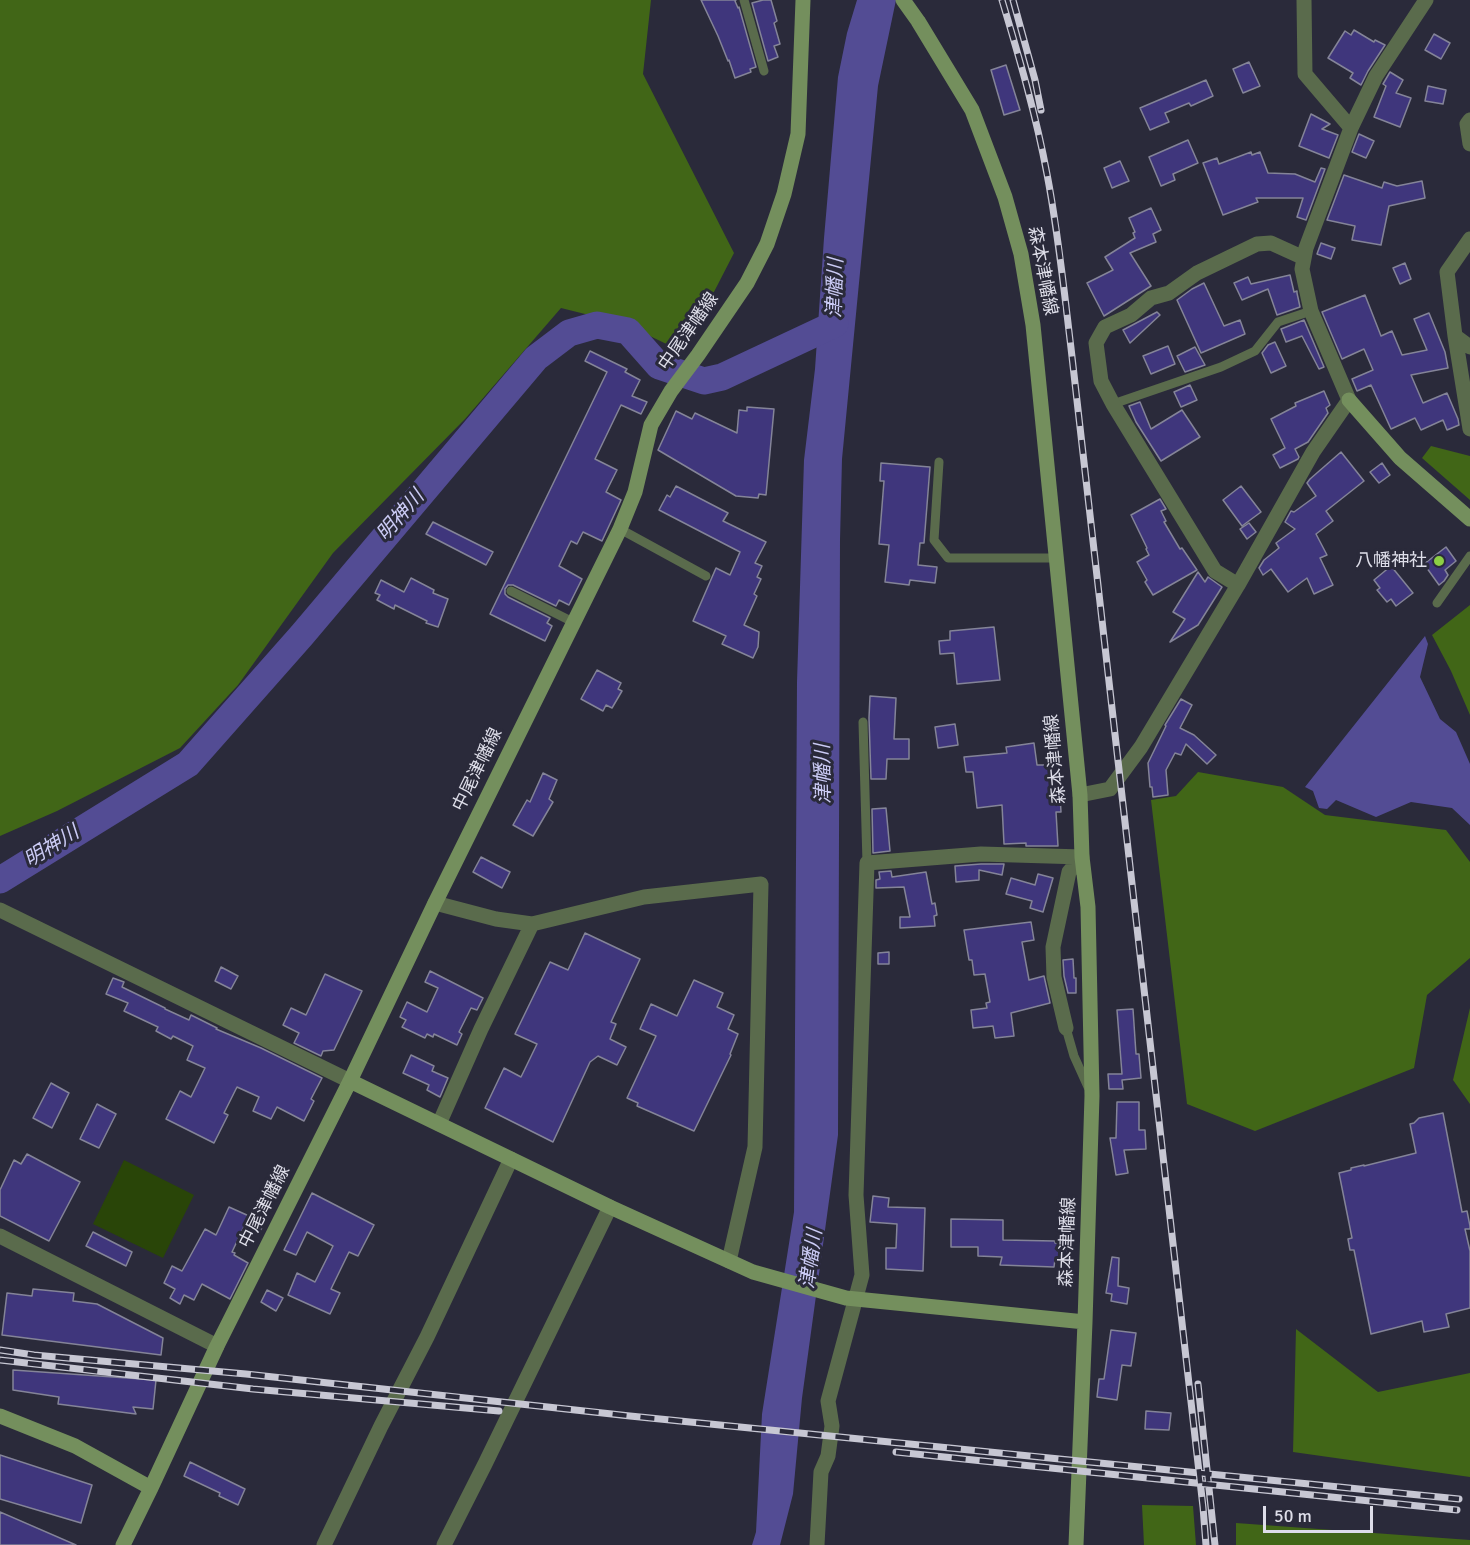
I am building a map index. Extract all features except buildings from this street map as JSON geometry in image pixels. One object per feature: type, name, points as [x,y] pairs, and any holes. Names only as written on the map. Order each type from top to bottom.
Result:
[{"type":"main road","name":"中尾津幡線","points":[[123,1545],[217,1346],[350,1081],[435,903],[620,529],[635,492],[651,425],[671,391],[747,283],[767,244],[784,194],[798,134],[803,0]]},
{"type":"main road","name":"森本津幡線","points":[[903,0],[972,110],[1005,197],[1021,254],[1033,326],[1080,795],[1082,857],[1088,907],[1092,1096],[1076,1545]]},
{"type":"main road","points":[[1349,400],[1400,458],[1470,519]]},
{"type":"main road","points":[[350,1081],[610,1207],[753,1272],[851,1299],[1085,1322]]},
{"type":"main road","points":[[0,1416],[75,1446],[151,1488]]},
{"type":"street","points":[[1304,0],[1305,74],[1351,128]]},
{"type":"street","points":[[1080,795],[1110,789],[1141,747],[1238,585],[1313,452],[1349,400],[1311,311],[1302,269],[1304,258],[1351,128],[1376,76],[1426,0]]},
{"type":"street","points":[[1470,120],[1467,124],[1470,144]]},
{"type":"street","points":[[1238,585],[1215,571],[1113,404],[1101,381],[1096,343],[1104,327],[1131,315],[1151,298],[1169,293],[1197,273],[1257,244],[1271,243],[1304,258]]},
{"type":"street","points":[[1467,249],[1448,272],[1455,336],[1470,429]]},
{"type":"street","points":[[1455,336],[1470,346]]},
{"type":"street","points":[[817,1545],[821,1472],[828,1456],[832,1426],[828,1401],[851,1299],[862,1275],[856,1195],[867,863],[981,854],[1082,857]]},
{"type":"street","points":[[1066,1028],[1054,977],[1053,947],[1069,872],[1082,857]]},
{"type":"street","points":[[435,903],[496,919],[532,924],[644,897],[761,884],[755,1147],[729,1261]]},
{"type":"street","points":[[0,910],[350,1081]]},
{"type":"street","points":[[439,1124],[481,1029],[532,924]]},
{"type":"street","points":[[324,1545],[427,1337],[511,1159]]},
{"type":"street","points":[[444,1545],[610,1207]]},
{"type":"street","points":[[0,1236],[217,1346]]},
{"type":"lane","points":[[744,0],[764,71]]},
{"type":"lane","points":[[1113,404],[1221,367],[1255,351],[1278,322],[1311,311]]},
{"type":"lane","points":[[939,462],[934,540],[948,558],[1056,558]]},
{"type":"lane","points":[[620,529],[706,576]]},
{"type":"lane","points":[[1437,603],[1470,556]]},
{"type":"lane","points":[[511,591],[573,622]]},
{"type":"lane","points":[[863,722],[867,863]]},
{"type":"lane","points":[[1066,1028],[1074,1056],[1092,1096]]},
{"type":"green space","points":[[0,0],[651,0],[643,74],[734,253],[683,352],[625,324],[561,308],[465,419],[333,553],[238,685],[180,748],[57,811],[0,836]]},
{"type":"green space","points":[[1431,446],[1470,456],[1470,500],[1422,458]]},
{"type":"green space","points":[[1470,605],[1470,715],[1432,635]]},
{"type":"green space","points":[[1198,772],[1283,787],[1325,815],[1446,830],[1470,862],[1470,958],[1427,995],[1414,1068],[1255,1131],[1187,1104],[1151,800],[1176,796]]},
{"type":"green space","points":[[1470,1008],[1470,1104],[1453,1080]]},
{"type":"green space","points":[[124,1160],[194,1195],[163,1258],[93,1224]]},
{"type":"green space","points":[[1296,1329],[1378,1392],[1470,1373],[1470,1477],[1293,1452]]},
{"type":"green space","points":[[1142,1505],[1193,1506],[1196,1545],[1144,1545]]},
{"type":"green space","points":[[1236,1523],[1470,1540],[1470,1545],[1236,1545]]},
{"type":"water","name":"津幡川","points":[[857,0],[896,0],[878,86],[842,459],[838,1135],[802,1398],[793,1494],[780,1545],[752,1545],[756,1532],[762,1414],[794,1212],[797,682],[804,460],[815,369],[838,77],[847,33]]},
{"type":"water","points":[[1425,636],[1428,644],[1420,677],[1440,719],[1456,732],[1470,764],[1470,825],[1452,808],[1411,802],[1376,817],[1336,800],[1327,809],[1319,808],[1313,791],[1305,787]]},
{"type":"waterway","name":"明神川","points":[[0,880],[188,764],[302,635],[536,358],[569,333],[597,325],[628,331],[659,366],[704,381],[722,377],[835,324]]},
{"type":"railway","points":[[1002,0],[1043,152],[1060,261],[1206,1545]]},
{"type":"railway","points":[[1013,0],[1041,110]]},
{"type":"railway","points":[[0,1350],[1459,1499]]},
{"type":"railway","points":[[0,1360],[253,1389],[499,1411]]},
{"type":"railway","points":[[1198,1384],[1215,1545]]},
{"type":"railway","points":[[896,1452],[1457,1510]]},
{"type":"place","name":"八幡神社","points":[[1439,561]]}]
